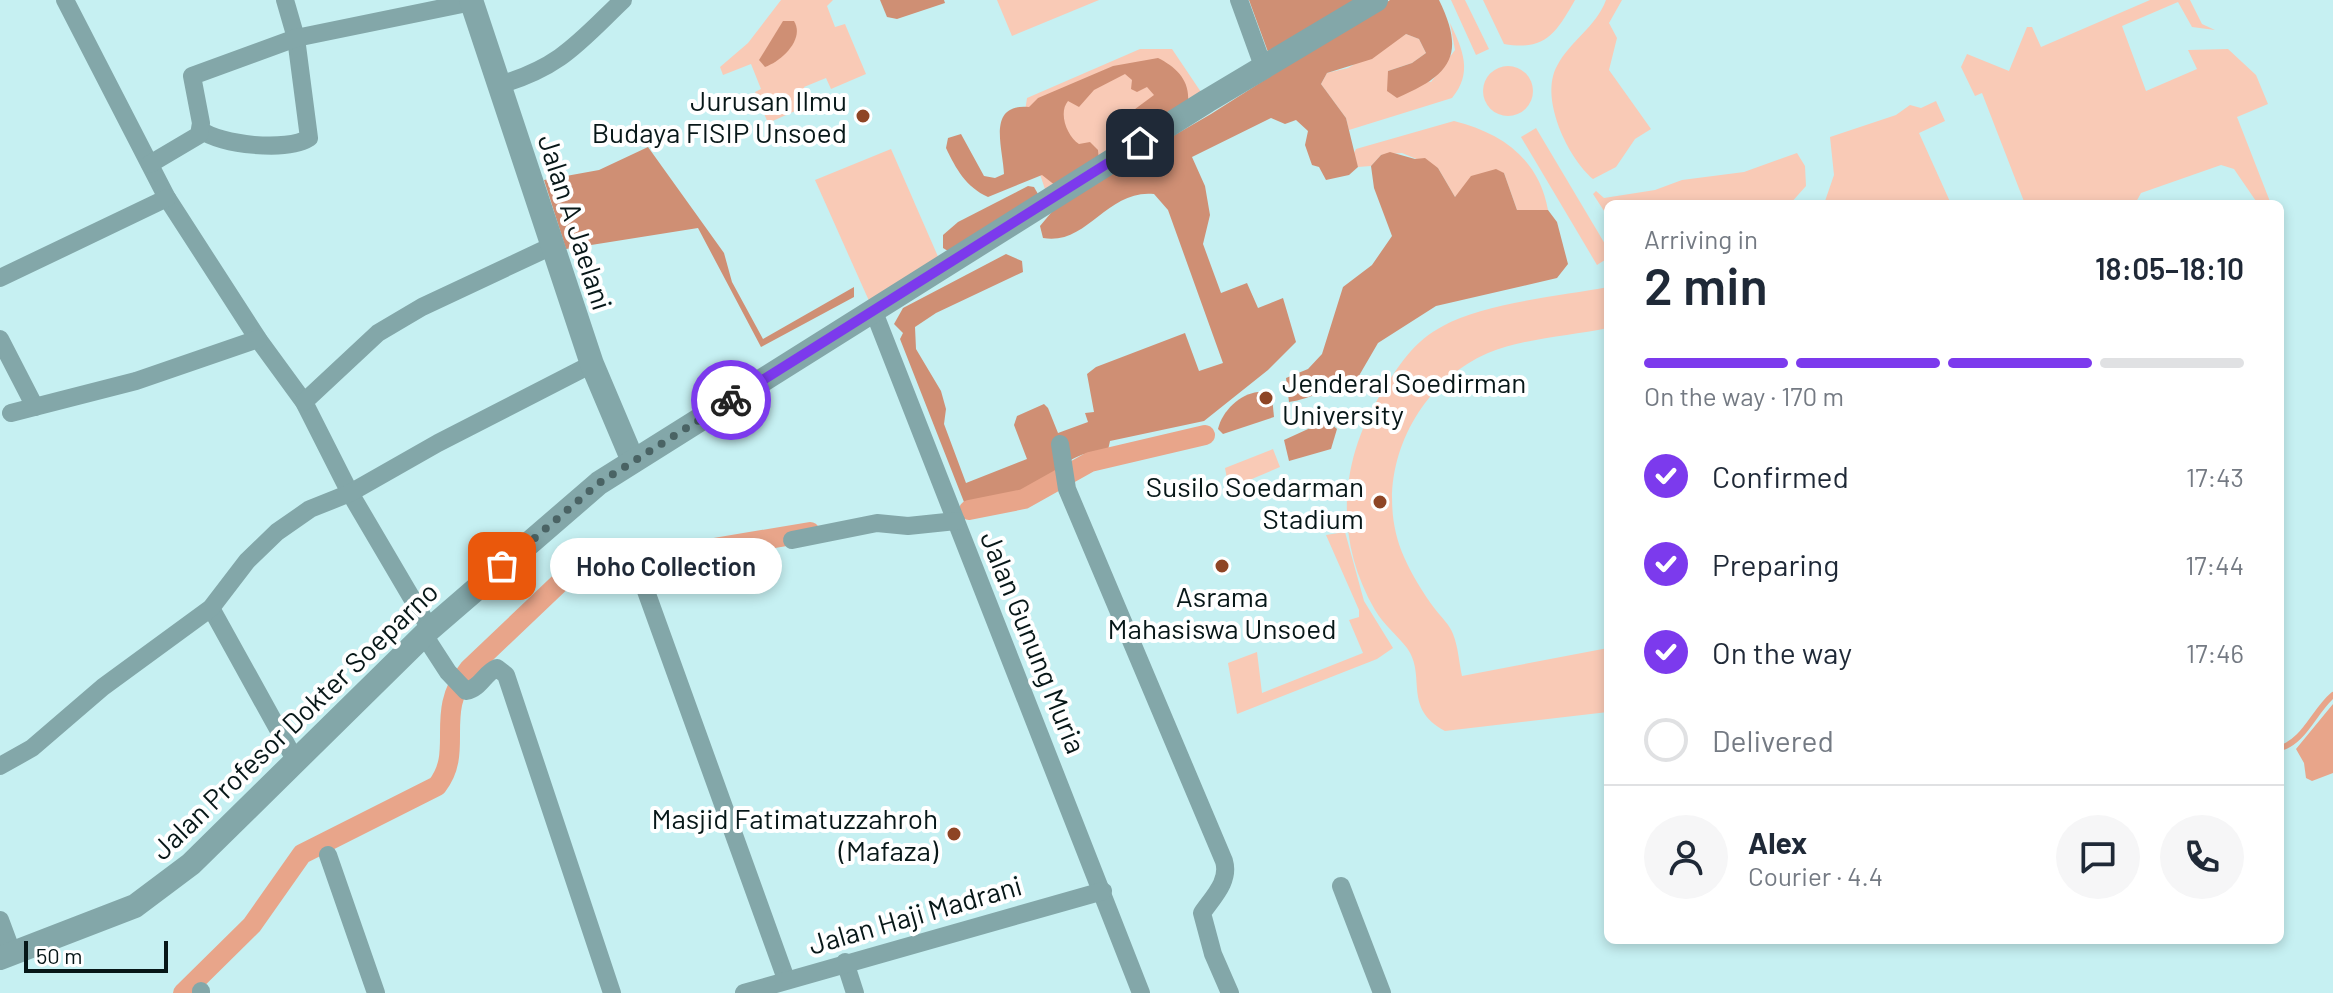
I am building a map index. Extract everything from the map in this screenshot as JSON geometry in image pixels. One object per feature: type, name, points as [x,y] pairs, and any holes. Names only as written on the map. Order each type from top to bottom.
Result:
[{"type":"street","points":[[65,0],[167,198],[258,339],[304,402],[448,672],[466,691],[474,689],[497,668],[506,675],[612,993]]},
{"type":"street","points":[[201,130],[225,142],[255,142],[270,147],[309,138],[296,38],[285,0]]},
{"type":"street","points":[[499,85],[533,75],[584,42],[623,0]]},
{"type":"street","points":[[1239,0],[1263,66]]},
{"type":"street","name":"Jalan Profesor Dokter Soeparno","points":[[6,956],[96,923],[154,893],[191,864],[294,758],[427,632],[599,483],[1263,66],[1376,0]]},
{"type":"street","points":[[150,164],[199,135],[201,130],[192,76],[296,38],[471,1]]},
{"type":"street","name":"Jalan A Jaelani","points":[[471,1],[592,364],[633,461]]},
{"type":"street","points":[[0,278],[167,198]]},
{"type":"street","points":[[304,402],[378,333],[422,307],[552,246]]},
{"type":"street","name":"Jalan Gunung Muria","points":[[874,312],[1141,993]]},
{"type":"street","points":[[0,339],[35,407]]},
{"type":"street","points":[[11,413],[136,381],[258,339]]},
{"type":"street","points":[[0,766],[32,748],[103,687],[211,608],[247,561],[277,532],[310,509],[350,493],[438,443],[592,364]]},
{"type":"street","points":[[1062,453],[1067,489],[1224,861],[1226,870],[1222,883],[1202,913],[1213,954],[1230,993]]},
{"type":"street","points":[[792,540],[877,523],[908,526],[956,521]]},
{"type":"street","points":[[638,569],[786,979]]},
{"type":"street","points":[[211,608],[294,758]]},
{"type":"street","points":[[328,855],[376,993]]},
{"type":"street","points":[[1341,886],[1380,989],[1361,993]]},
{"type":"street","name":"Jalan Haji Madrani","points":[[744,993],[1103,891]]},
{"type":"street","points":[[0,920],[6,956]]},
{"type":"street","points":[[845,962],[855,993]]},
{"type":"shaded area","points":[[781,0],[833,0],[827,6],[835,27],[845,24],[866,74],[831,89],[826,78],[804,87],[811,104],[768,123],[755,92],[761,89],[751,64],[723,75],[720,67],[748,43]]},
{"type":"shaded area","points":[[880,0],[944,0],[945,3],[897,19],[887,17]]},
{"type":"shaded area","points":[[997,0],[1099,0],[1012,36]]},
{"type":"shaded area","points":[[1249,0],[1363,0],[1268,52]]},
{"type":"shaded area","points":[[1390,0],[1439,0],[1447,19],[1452,49],[1448,61],[1430,81],[1397,98],[1387,91],[1388,71],[1412,63],[1426,53],[1419,39],[1406,34],[1372,59],[1327,73],[1321,84],[1346,118],[1358,167],[1349,175],[1326,180],[1319,167],[1312,165],[1305,145],[1308,131],[1296,120],[1285,124],[1271,118],[1192,157],[1205,186],[1210,215],[1203,244],[1221,293],[1247,283],[1258,308],[1283,298],[1296,342],[1268,370],[1204,421],[1110,441],[1108,450],[1073,459],[1043,480],[1023,489],[964,502],[900,339],[903,333],[894,324],[903,308],[1006,254],[1022,261],[1023,272],[936,313],[915,327],[916,349],[941,391],[946,409],[944,424],[966,483],[1027,459],[1014,425],[1017,416],[1044,404],[1058,433],[1088,422],[1085,413],[1094,412],[1087,374],[1096,367],[1185,333],[1199,371],[1223,363],[1168,210],[1154,194],[1123,200],[1072,234],[1058,238],[1043,238],[1040,226],[1061,201],[1211,114]]},
{"type":"shaded area","points":[[1451,0],[1465,0],[1489,49],[1476,55]]},
{"type":"shaded area","points":[[1483,0],[1575,0],[1562,22],[1548,37],[1530,45],[1518,45],[1504,44]]},
{"type":"shaded area","points":[[1606,0],[1622,0],[1609,23],[1617,38],[1609,70],[1651,129],[1635,139],[1616,167],[1593,179],[1574,157],[1559,127],[1554,110],[1552,79],[1562,57],[1596,18]]},
{"type":"shaded area","points":[[2150,0],[2190,0],[2202,24],[2215,30],[2192,27],[2178,2],[2122,26],[2146,91],[2197,69],[2188,50],[2228,49],[2256,75],[2268,104],[2237,117],[2269,200],[2255,200],[2234,169],[2221,165],[2141,193],[2137,200],[2023,200],[1982,93],[1975,96],[1961,67],[1967,54],[2009,71],[2027,27],[2032,27],[2041,47]]},
{"type":"shaded area","points":[[783,21],[794,21],[797,28],[794,42],[785,55],[765,67],[759,60]]},
{"type":"shaded area","points":[[1450,23],[1464,61],[1462,80],[1452,98],[1349,130],[1346,118],[1321,84],[1327,73],[1348,68],[1406,34],[1419,39],[1426,53],[1412,63],[1388,71],[1431,82],[1455,50]]},
{"type":"shaded area","points":[[1140,49],[1172,49],[1207,101],[1049,201],[1023,124],[1027,98]]},
{"type":"shaded area","points":[[1158,58],[1180,75],[1187,87],[1188,102],[1135,133],[1128,132],[1123,118],[1154,95],[1147,87],[1137,92],[1131,89],[1132,80],[1125,74],[1094,90],[1079,107],[1068,101],[1064,118],[1068,130],[1079,144],[1090,142],[1098,150],[1099,161],[1056,186],[1042,175],[988,197],[962,177],[946,148],[948,138],[961,134],[984,176],[995,178],[1004,174],[1000,129],[1007,112],[1029,107],[1038,98],[1113,66]]},
{"type":"shaded area","points":[[1508,66],[1526,73],[1533,91],[1526,109],[1508,116],[1490,109],[1483,91],[1490,73]]},
{"type":"shaded area","points":[[1936,101],[1945,121],[1919,133],[1949,200],[1825,200],[1834,175],[1830,137],[1896,115],[1910,105],[1921,108]]},
{"type":"shaded area","points":[[1454,121],[1488,133],[1516,151],[1536,176],[1548,210],[1517,210],[1504,173],[1467,185],[1455,197],[1438,168],[1402,153],[1381,155],[1371,166],[1358,167],[1353,155],[1356,149]]},
{"type":"shaded area","points":[[1536,128],[1604,242],[1604,261],[1597,265],[1521,137]]},
{"type":"shaded area","points":[[648,147],[724,253],[732,282],[763,339],[854,287],[854,297],[761,347],[698,228],[566,249],[544,180],[599,170]]},
{"type":"shaded area","points":[[891,149],[943,268],[874,312],[815,180]]},
{"type":"shaded area","points":[[1390,152],[1415,159],[1425,158],[1438,168],[1455,197],[1471,176],[1496,169],[1504,173],[1517,210],[1548,210],[1557,222],[1568,264],[1557,278],[1436,306],[1378,343],[1353,386],[1289,402],[1286,378],[1308,369],[1322,354],[1343,287],[1372,265],[1392,236],[1374,188],[1371,166],[1381,155]]},
{"type":"shaded area","points":[[1797,153],[1805,166],[1806,186],[1794,200],[1604,200],[1604,211],[1593,194],[1596,191],[1604,198],[1655,190],[1682,180],[1744,172]]},
{"type":"shaded area","points":[[1028,186],[1034,187],[1038,194],[953,254],[943,248],[943,235],[958,222]]},
{"type":"shaded area","points":[[1604,288],[1604,329],[1532,341],[1488,353],[1461,368],[1438,388],[1419,412],[1405,438],[1396,467],[1392,497],[1395,527],[1411,570],[1452,631],[1462,676],[1604,649],[1604,712],[1445,731],[1424,712],[1419,702],[1413,659],[1375,610],[1362,583],[1348,528],[1350,473],[1368,418],[1395,372],[1415,346],[1460,318],[1546,297]]},
{"type":"shaded area","points":[[1258,392],[1272,397],[1274,417],[1223,434],[1218,429],[1228,410],[1238,400]]},
{"type":"shaded area","points":[[1330,423],[1337,429],[1331,449],[1289,461],[1284,440],[1319,424]]},
{"type":"shaded area","points":[[1273,449],[1280,467],[1233,487],[1228,484],[1225,468]]},
{"type":"shaded area","points":[[1345,532],[1364,601],[1393,648],[1377,659],[1237,714],[1228,663],[1257,652],[1262,693],[1363,653],[1349,620],[1359,617],[1359,610],[1326,535]]},
{"type":"shaded area","points":[[2333,704],[2333,773],[2312,781],[2306,778],[2304,763],[2296,749]]},
{"type":"waterway","points":[[969,510],[1024,499],[1090,462],[1205,435]]},
{"type":"waterway","points":[[183,993],[252,925],[302,854],[437,786],[449,759],[450,716],[458,685],[469,669],[571,572],[810,532]]},
{"type":"waterway","points":[[2284,746],[2302,733],[2333,695]]},
{"type":"way so far","points":[[502,566],[599,483],[731,400]]},
{"type":"place","name":"Jurusan Ilmu Budaya FISIP Unsoed","points":[[863,116]]},
{"type":"place","name":"Jenderal Soedirman University","points":[[1266,398]]},
{"type":"place","name":"Susilo Soedarman Stadium","points":[[1380,502]]},
{"type":"place","name":"Hoho Collection","points":[[502,566]]},
{"type":"place","name":"Asrama Mahasiswa Unsoed","points":[[1222,566]]},
{"type":"place","name":"Masjid Fatimatuzzahroh (Mafaza)","points":[[954,834]]},
{"type":"route","points":[[731,400],[1140,143]]}]
